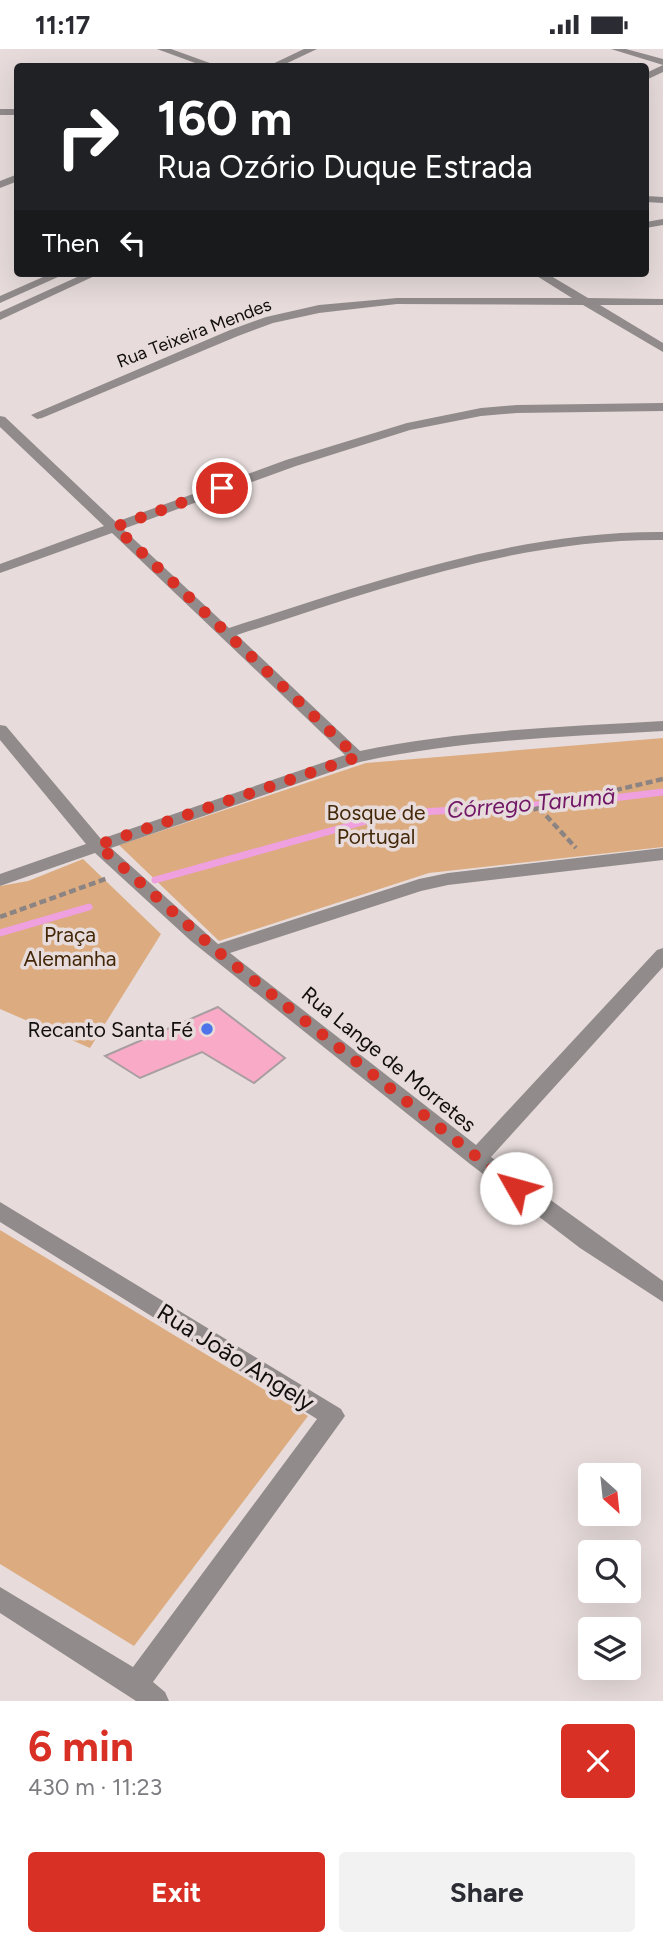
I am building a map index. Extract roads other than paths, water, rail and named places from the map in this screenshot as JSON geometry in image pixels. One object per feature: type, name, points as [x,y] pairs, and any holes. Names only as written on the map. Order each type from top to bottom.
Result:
[{"type":"street","points":[[162,49],[205,63]]},
{"type":"street","points":[[279,63],[312,49]]},
{"type":"street","points":[[615,49],[663,62]]},
{"type":"street","points":[[0,300],[52,277]]},
{"type":"street","points":[[0,316],[86,277]]},
{"type":"street","points":[[545,277],[663,348]]},
{"type":"street","points":[[0,292],[40,297]]},
{"type":"street","name":"Rua Teixeira Mendes","points":[[37,415],[234,333],[294,314],[345,305],[397,301],[663,302]]},
{"type":"street","points":[[0,569],[332,449],[444,419],[517,409],[663,407]]},
{"type":"street","points":[[0,419],[357,757]]},
{"type":"street","points":[[227,633],[522,545],[611,535],[663,536]]},
{"type":"street","points":[[0,880],[357,757],[418,744],[455,740],[663,726]]},
{"type":"street","name":"Rua Lange de Morretes","points":[[0,730],[98,845],[217,951],[555,1219],[663,1293]]},
{"type":"street","points":[[217,951],[419,885],[481,874],[663,854]]},
{"type":"street","points":[[477,1158],[663,955]]},
{"type":"street","name":"Rua João Angely","points":[[0,1211],[333,1416],[136,1683]]},
{"type":"street","points":[[0,1599],[136,1683],[156,1701]]},
{"type":"waterway","name":"Córrego Tarumã","points":[[155,880],[391,814],[581,802],[663,792]]},
{"type":"waterway","name":"Córrego Tarumã","points":[[0,933],[89,907]]},
{"type":"place","name":"Recanto Santa Fé","points":[[207,1029]]},
{"type":"park label","name":"Bosque de Portugal","points":[[376,824]]},
{"type":"park label","name":"Praça Alemanha","points":[[70,946]]}]
